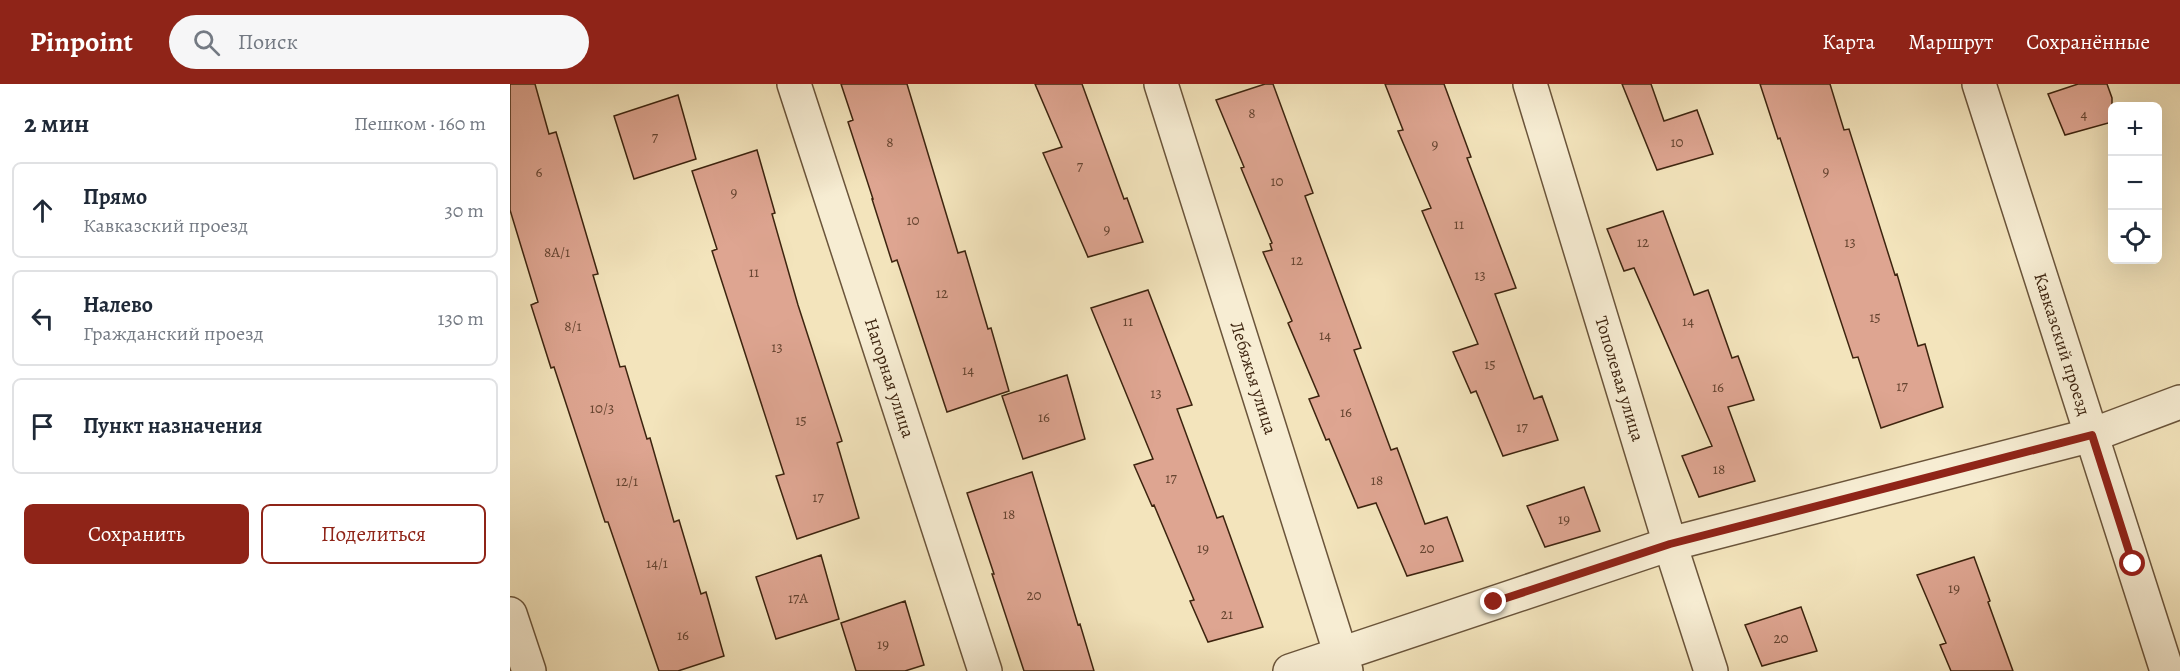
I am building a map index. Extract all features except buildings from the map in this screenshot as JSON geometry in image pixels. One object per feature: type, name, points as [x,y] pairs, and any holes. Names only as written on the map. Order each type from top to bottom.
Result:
[{"type":"street","name":"Нагорная улица","points":[[794,84],[985,671]]},
{"type":"street","name":"Лебяжья улица","points":[[1161,84],[1343,662]]},
{"type":"street","name":"Тополевая улица","points":[[1530,84],[1711,671]]},
{"type":"street","name":"Кавказский проезд","points":[[1979,84],[2167,671]]},
{"type":"street","points":[[1290,671],[1343,662],[1670,544],[2092,435],[2180,402]]},
{"type":"street","points":[[510,614],[529,671]]},
{"type":"route","points":[[1494,602],[1670,544],[2092,435],[2133,564]]}]
